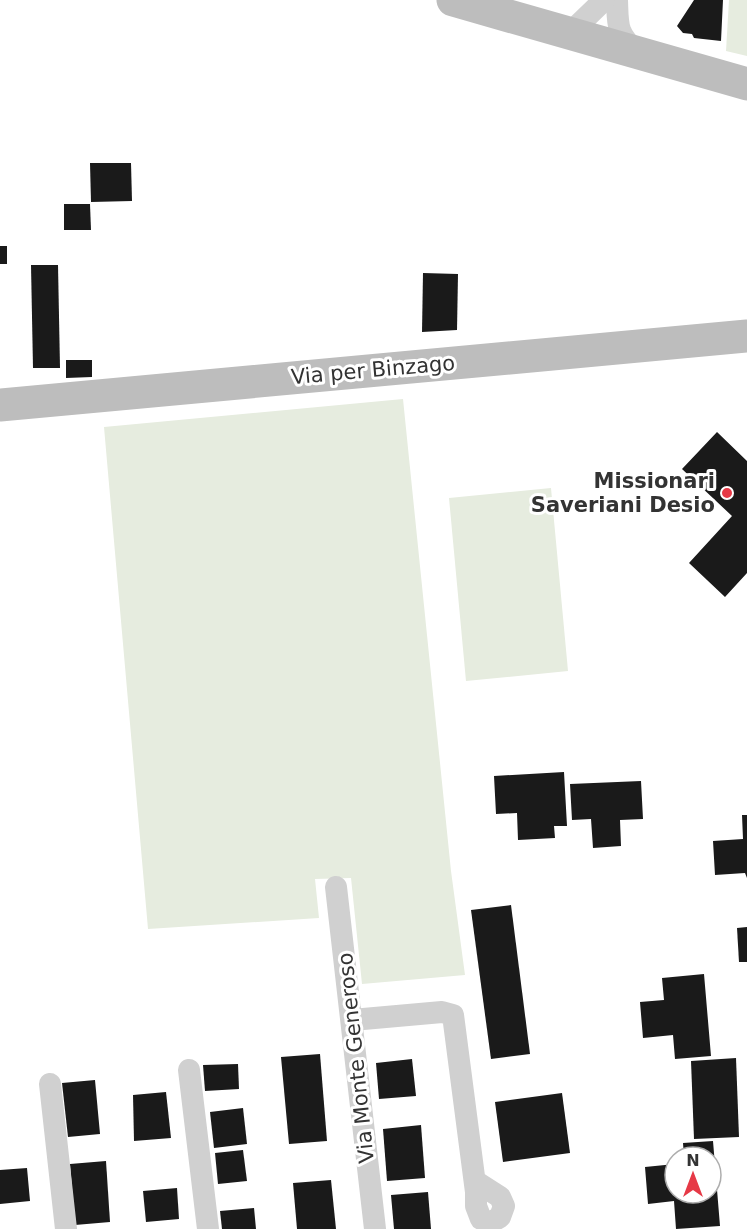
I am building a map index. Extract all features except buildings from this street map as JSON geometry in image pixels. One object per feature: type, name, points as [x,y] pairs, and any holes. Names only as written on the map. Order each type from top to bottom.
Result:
[{"type":"main road","points":[[453,0],[747,84]]},
{"type":"main road","name":"Via per Binzago","points":[[0,405],[747,336]]},
{"type":"street","points":[[570,33],[604,0]]},
{"type":"street","points":[[617,0],[618,26],[622,38],[636,51]]},
{"type":"street","name":"Via Monte Generoso","points":[[336,887],[375,1229]]},
{"type":"street","points":[[352,1020],[442,1012],[453,1015],[475,1181]]},
{"type":"street","points":[[189,1070],[208,1229]]},
{"type":"street","points":[[50,1084],[66,1229]]},
{"type":"shaded area","points":[[729,0],[747,0],[747,56],[726,51]]},
{"type":"shaded area","points":[[403,399],[451,871],[465,975],[362,984],[351,878],[315,879],[319,918],[148,929],[104,427]]},
{"type":"shaded area","points":[[551,488],[568,671],[466,681],[449,498]]},
{"type":"place","name":"Missionari Saveriani Desio","points":[[727,493]]}]
